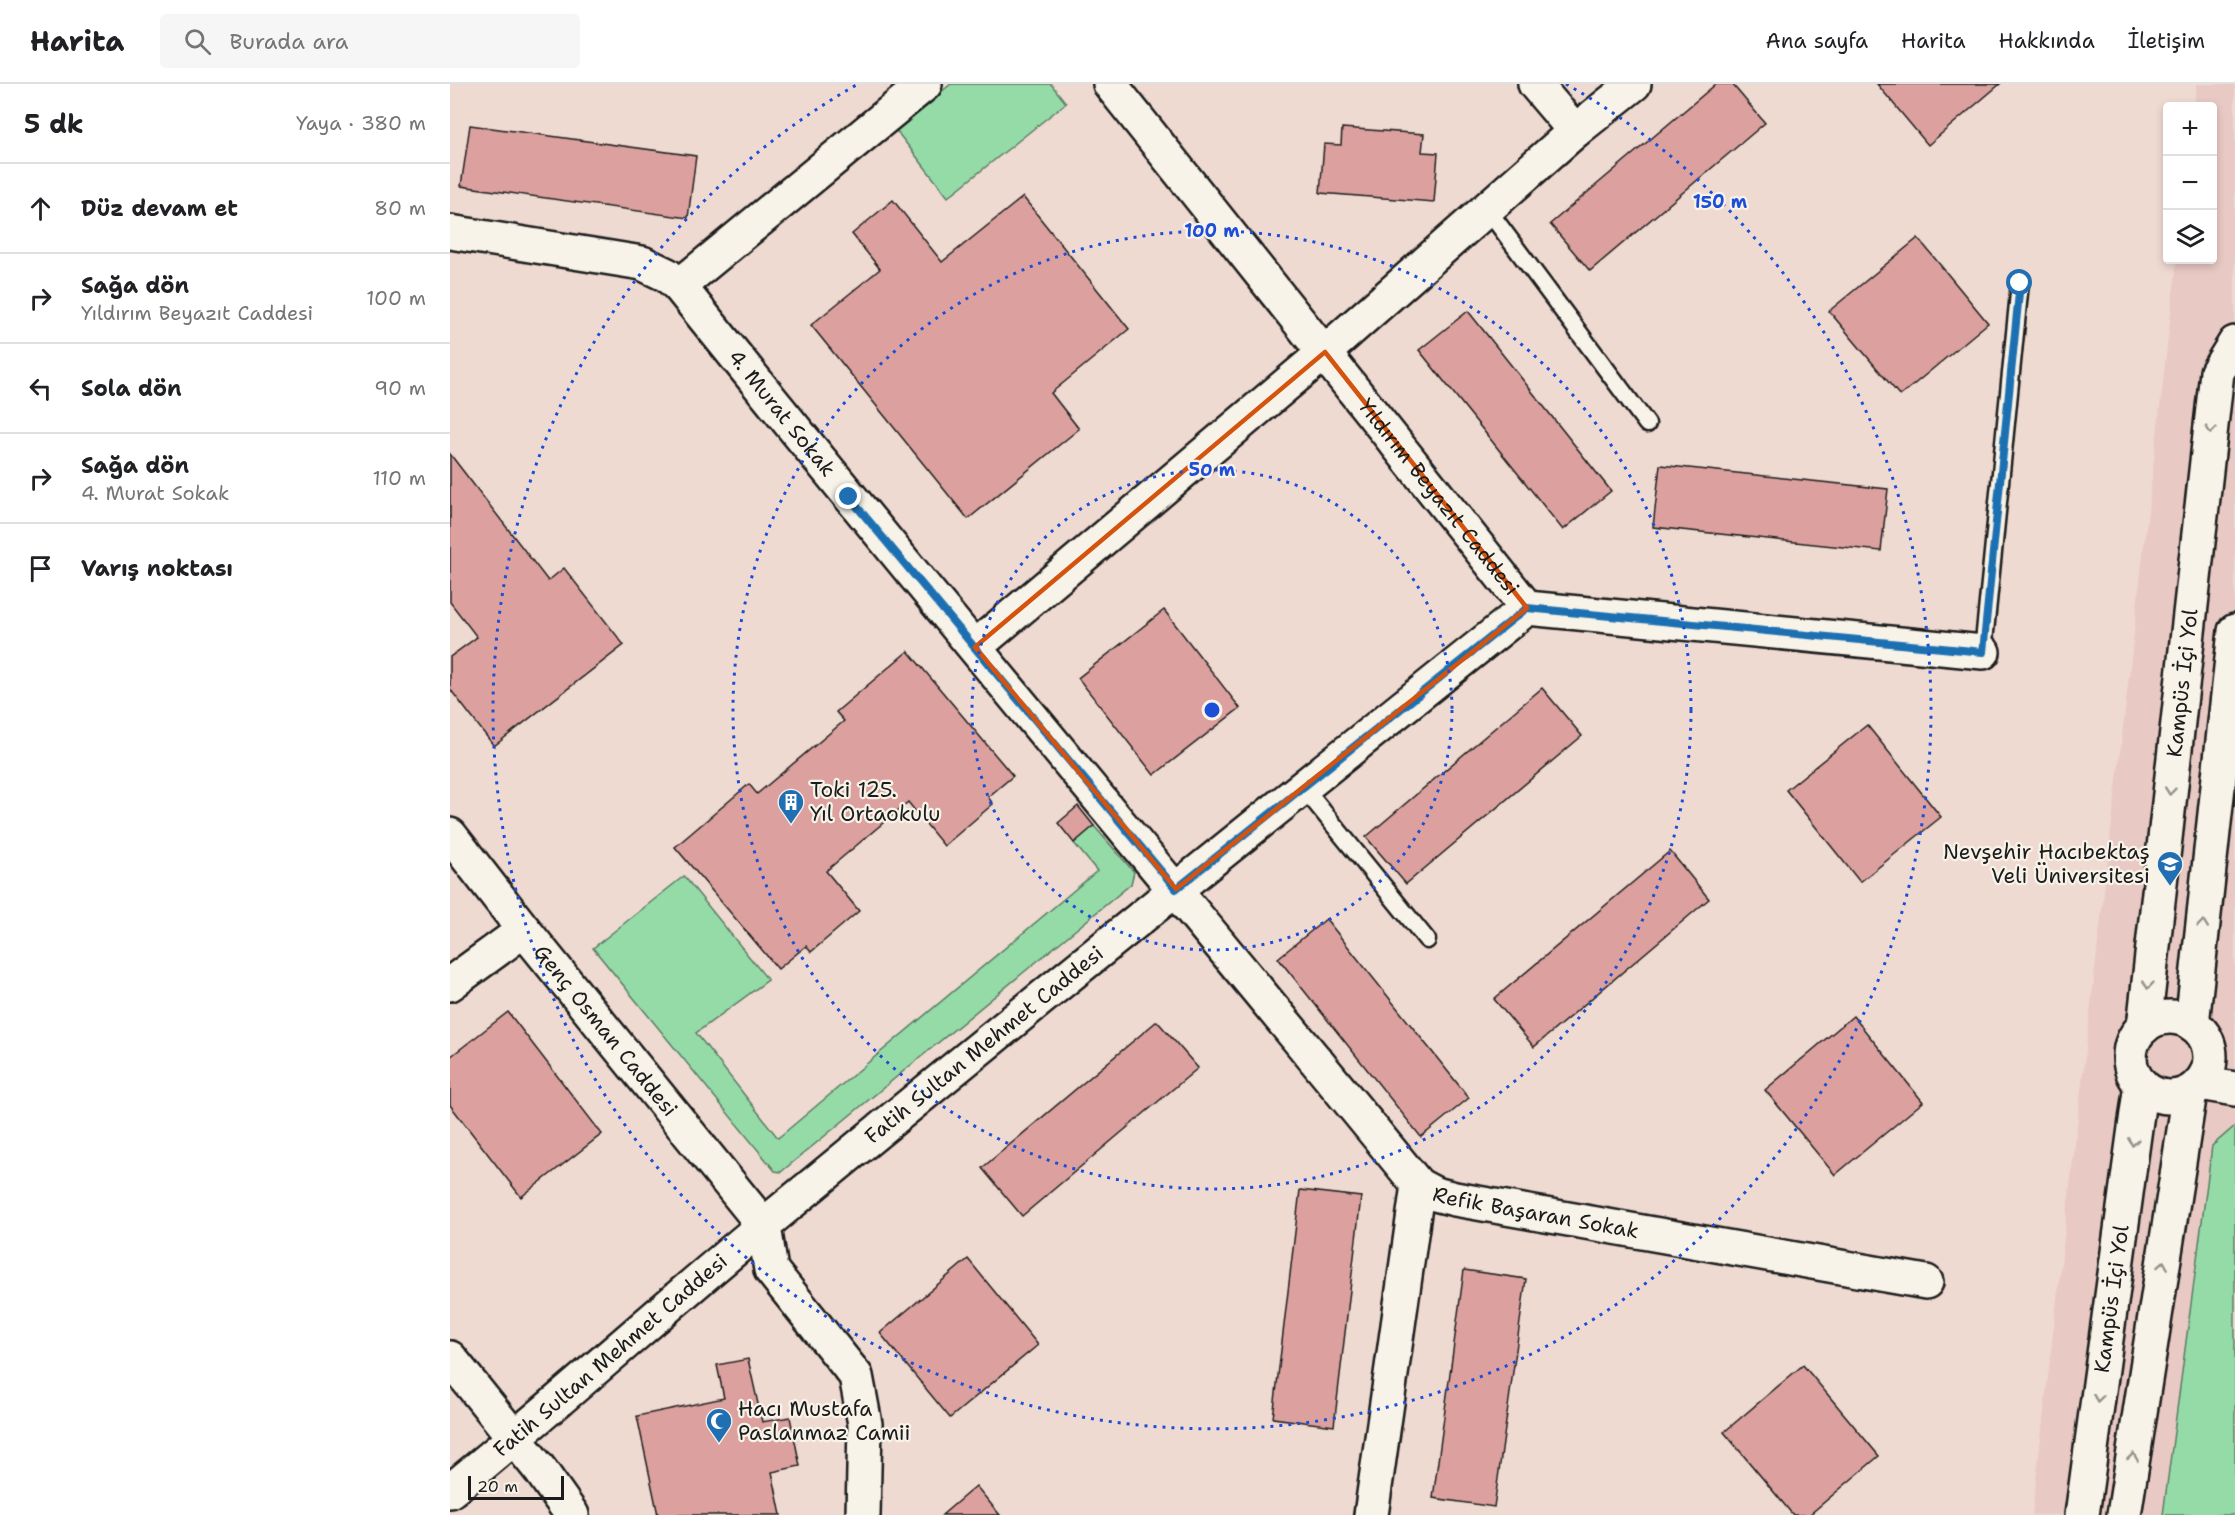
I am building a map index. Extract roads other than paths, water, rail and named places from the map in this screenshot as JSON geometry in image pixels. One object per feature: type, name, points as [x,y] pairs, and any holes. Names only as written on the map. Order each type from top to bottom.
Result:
[{"type":"street","points":[[679,286],[925,84]]},
{"type":"street","name":"Yıldırım Beyazıt Caddesi","points":[[1110,84],[1527,608],[1983,652]]},
{"type":"street","points":[[1535,84],[1575,131]]},
{"type":"street","points":[[975,647],[1325,352],[1575,131],[1634,84]]},
{"type":"street","name":"4. Murat Sokak","points":[[450,232],[642,263],[667,275],[679,286],[841,488],[1176,889]]},
{"type":"street","name":"Kampüs İçi Yol","points":[[2144,1027],[2217,372],[2235,343]]},
{"type":"street","name":"Fatih Sultan Mehmet Caddesi","points":[[450,1491],[764,1226],[1176,889],[1527,608]]},
{"type":"street","points":[[2124,1515],[2210,1063],[2235,631]]},
{"type":"street","name":"Genç Osman Caddesi","points":[[450,835],[764,1226]]},
{"type":"street","name":"Refik Başaran Sokak","points":[[1176,889],[1419,1185],[1435,1194],[1926,1282]]},
{"type":"street","points":[[450,984],[524,930]]},
{"type":"street","points":[[2210,1063],[2177,1097],[2163,1097],[2151,1092],[2141,1084],[2132,1068],[2131,1048],[2144,1027],[2154,1020],[2167,1017],[2180,1018],[2210,1063],[2235,1089]]},
{"type":"street","name":"Kampüs İçi Yol","points":[[2082,1515],[2141,1084]]},
{"type":"street","points":[[1371,1515],[1419,1185]]},
{"type":"street","points":[[764,1226],[771,1270],[856,1376],[865,1424],[863,1515]]},
{"type":"street","points":[[450,1358],[556,1490],[572,1515]]},
{"type":"lane","points":[[1487,209],[1647,424]]},
{"type":"lane","points":[[1983,652],[2020,283]]},
{"type":"lane","points":[[1303,787],[1427,940]]},
{"type":"place","name":"Toki 125. Yıl Ortaokulu","points":[[791,825]]},
{"type":"place","name":"Nevşehir Hacıbektaş Veli Üniversitesi","points":[[2170,887]]},
{"type":"place","name":"Hacı Mustafa Paslanmaz Camii","points":[[719,1444]]}]
